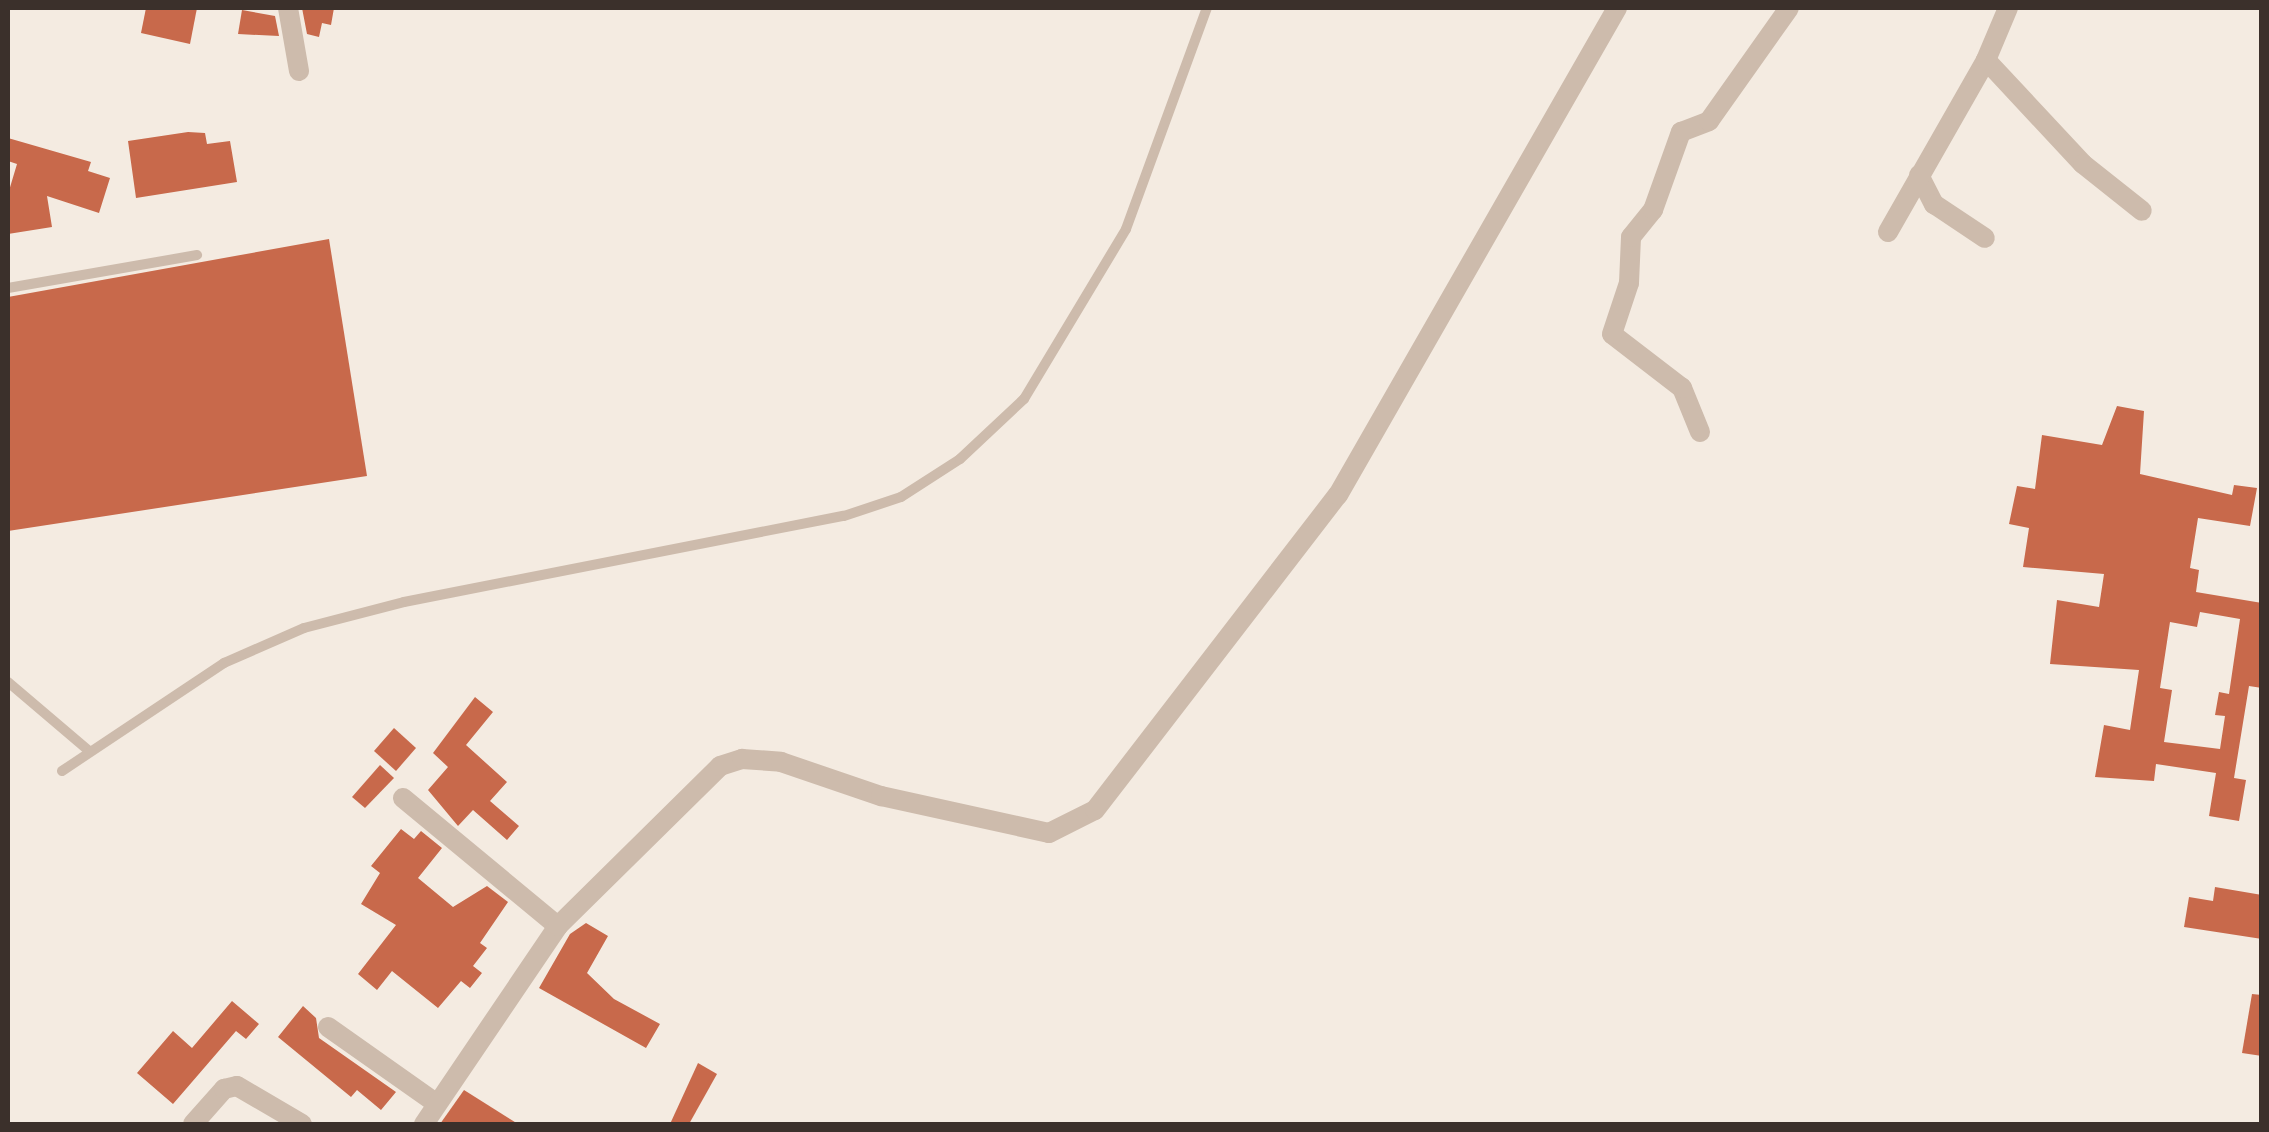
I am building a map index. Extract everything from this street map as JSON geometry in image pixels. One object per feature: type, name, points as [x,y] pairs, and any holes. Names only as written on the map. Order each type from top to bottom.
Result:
[{"type":"street","points":[[288,8],[299,70]]},
{"type":"street","points":[[424,1124],[558,926],[704,776],[742,759],[781,762],[881,796],[1049,833],[1095,810],[1338,495],[1617,8]]},
{"type":"street","points":[[1700,432],[1682,388],[1612,334],[1629,283],[1631,237],[1653,210],[1680,132],[1709,121],[1789,8]]},
{"type":"street","points":[[1888,232],[1986,60],[2008,8]]},
{"type":"street","points":[[1986,60],[2083,164],[2142,211]]},
{"type":"street","points":[[1920,176],[1934,204],[1985,238]]},
{"type":"street","points":[[403,798],[558,926]]},
{"type":"street","points":[[328,1027],[438,1104]]},
{"type":"street","points":[[193,1124],[224,1089],[237,1086],[302,1124]]},
{"type":"lane","points":[[62,771],[88,750],[224,663],[304,628],[404,602],[844,516],[900,497],[960,459],[1024,400],[1126,229],[1207,8]]},
{"type":"lane","points":[[8,288],[196,255]]},
{"type":"lane","points":[[8,682],[88,750]]},
{"type":"building","points":[[146,8],[197,8],[190,44],[141,33]]},
{"type":"building","points":[[302,8],[334,8],[331,25],[322,23],[319,37],[307,34]]},
{"type":"building","points":[[242,10],[275,16],[279,36],[238,34]]},
{"type":"building","points":[[205,133],[207,144],[230,141],[237,182],[136,198],[128,141]]},
{"type":"building","points":[[8,138],[91,162],[88,171],[110,178],[99,213],[47,196],[52,227],[8,234],[8,194],[17,164],[8,161]]},
{"type":"building","points":[[329,239],[367,476],[8,531],[8,297]]},
{"type":"building","points":[[2117,406],[2144,411],[2140,474],[2232,495],[2234,485],[2257,488],[2250,526],[2198,518],[2190,568],[2199,570],[2196,592],[2262,603],[2262,688],[2249,686],[2234,778],[2246,780],[2239,821],[2209,816],[2216,773],[2156,764],[2154,781],[2095,777],[2104,725],[2130,730],[2139,670],[2050,664],[2057,600],[2099,607],[2104,574],[2023,567],[2029,528],[2009,524],[2017,486],[2035,489],[2042,435],[2102,445]],"holes":[[[2200,612],[2240,619],[2229,694],[2219,692],[2215,715],[2225,716],[2220,749],[2164,742],[2172,690],[2160,688],[2170,622],[2197,627]]]},
{"type":"building","points":[[475,697],[493,712],[466,745],[507,782],[490,801],[519,826],[507,840],[473,810],[458,826],[428,790],[448,767],[433,753]]},
{"type":"building","points":[[394,728],[416,748],[396,771],[374,751]]},
{"type":"building","points":[[380,765],[394,778],[365,808],[352,797]]},
{"type":"building","points":[[401,829],[414,839],[421,831],[442,848],[418,878],[453,907],[487,886],[508,902],[480,943],[487,948],[473,966],[482,973],[470,988],[461,981],[438,1008],[392,971],[377,990],[358,974],[396,925],[361,904],[380,873],[371,866]]},
{"type":"building","points":[[2215,887],[2262,895],[2262,939],[2184,927],[2189,897],[2213,901]]},
{"type":"building","points":[[586,923],[608,936],[587,973],[614,999],[660,1024],[646,1048],[539,988],[570,934]]},
{"type":"building","points":[[2252,994],[2262,995],[2262,1056],[2242,1053]]},
{"type":"building","points":[[232,1001],[259,1024],[246,1039],[236,1031],[173,1104],[137,1073],[173,1031],[192,1048]]},
{"type":"building","points":[[303,1006],[316,1018],[319,1038],[396,1092],[381,1110],[357,1090],[351,1097],[278,1037]]},
{"type":"building","points":[[698,1063],[717,1074],[689,1124],[670,1124]]},
{"type":"building","points":[[464,1090],[518,1124],[440,1124]]}]
